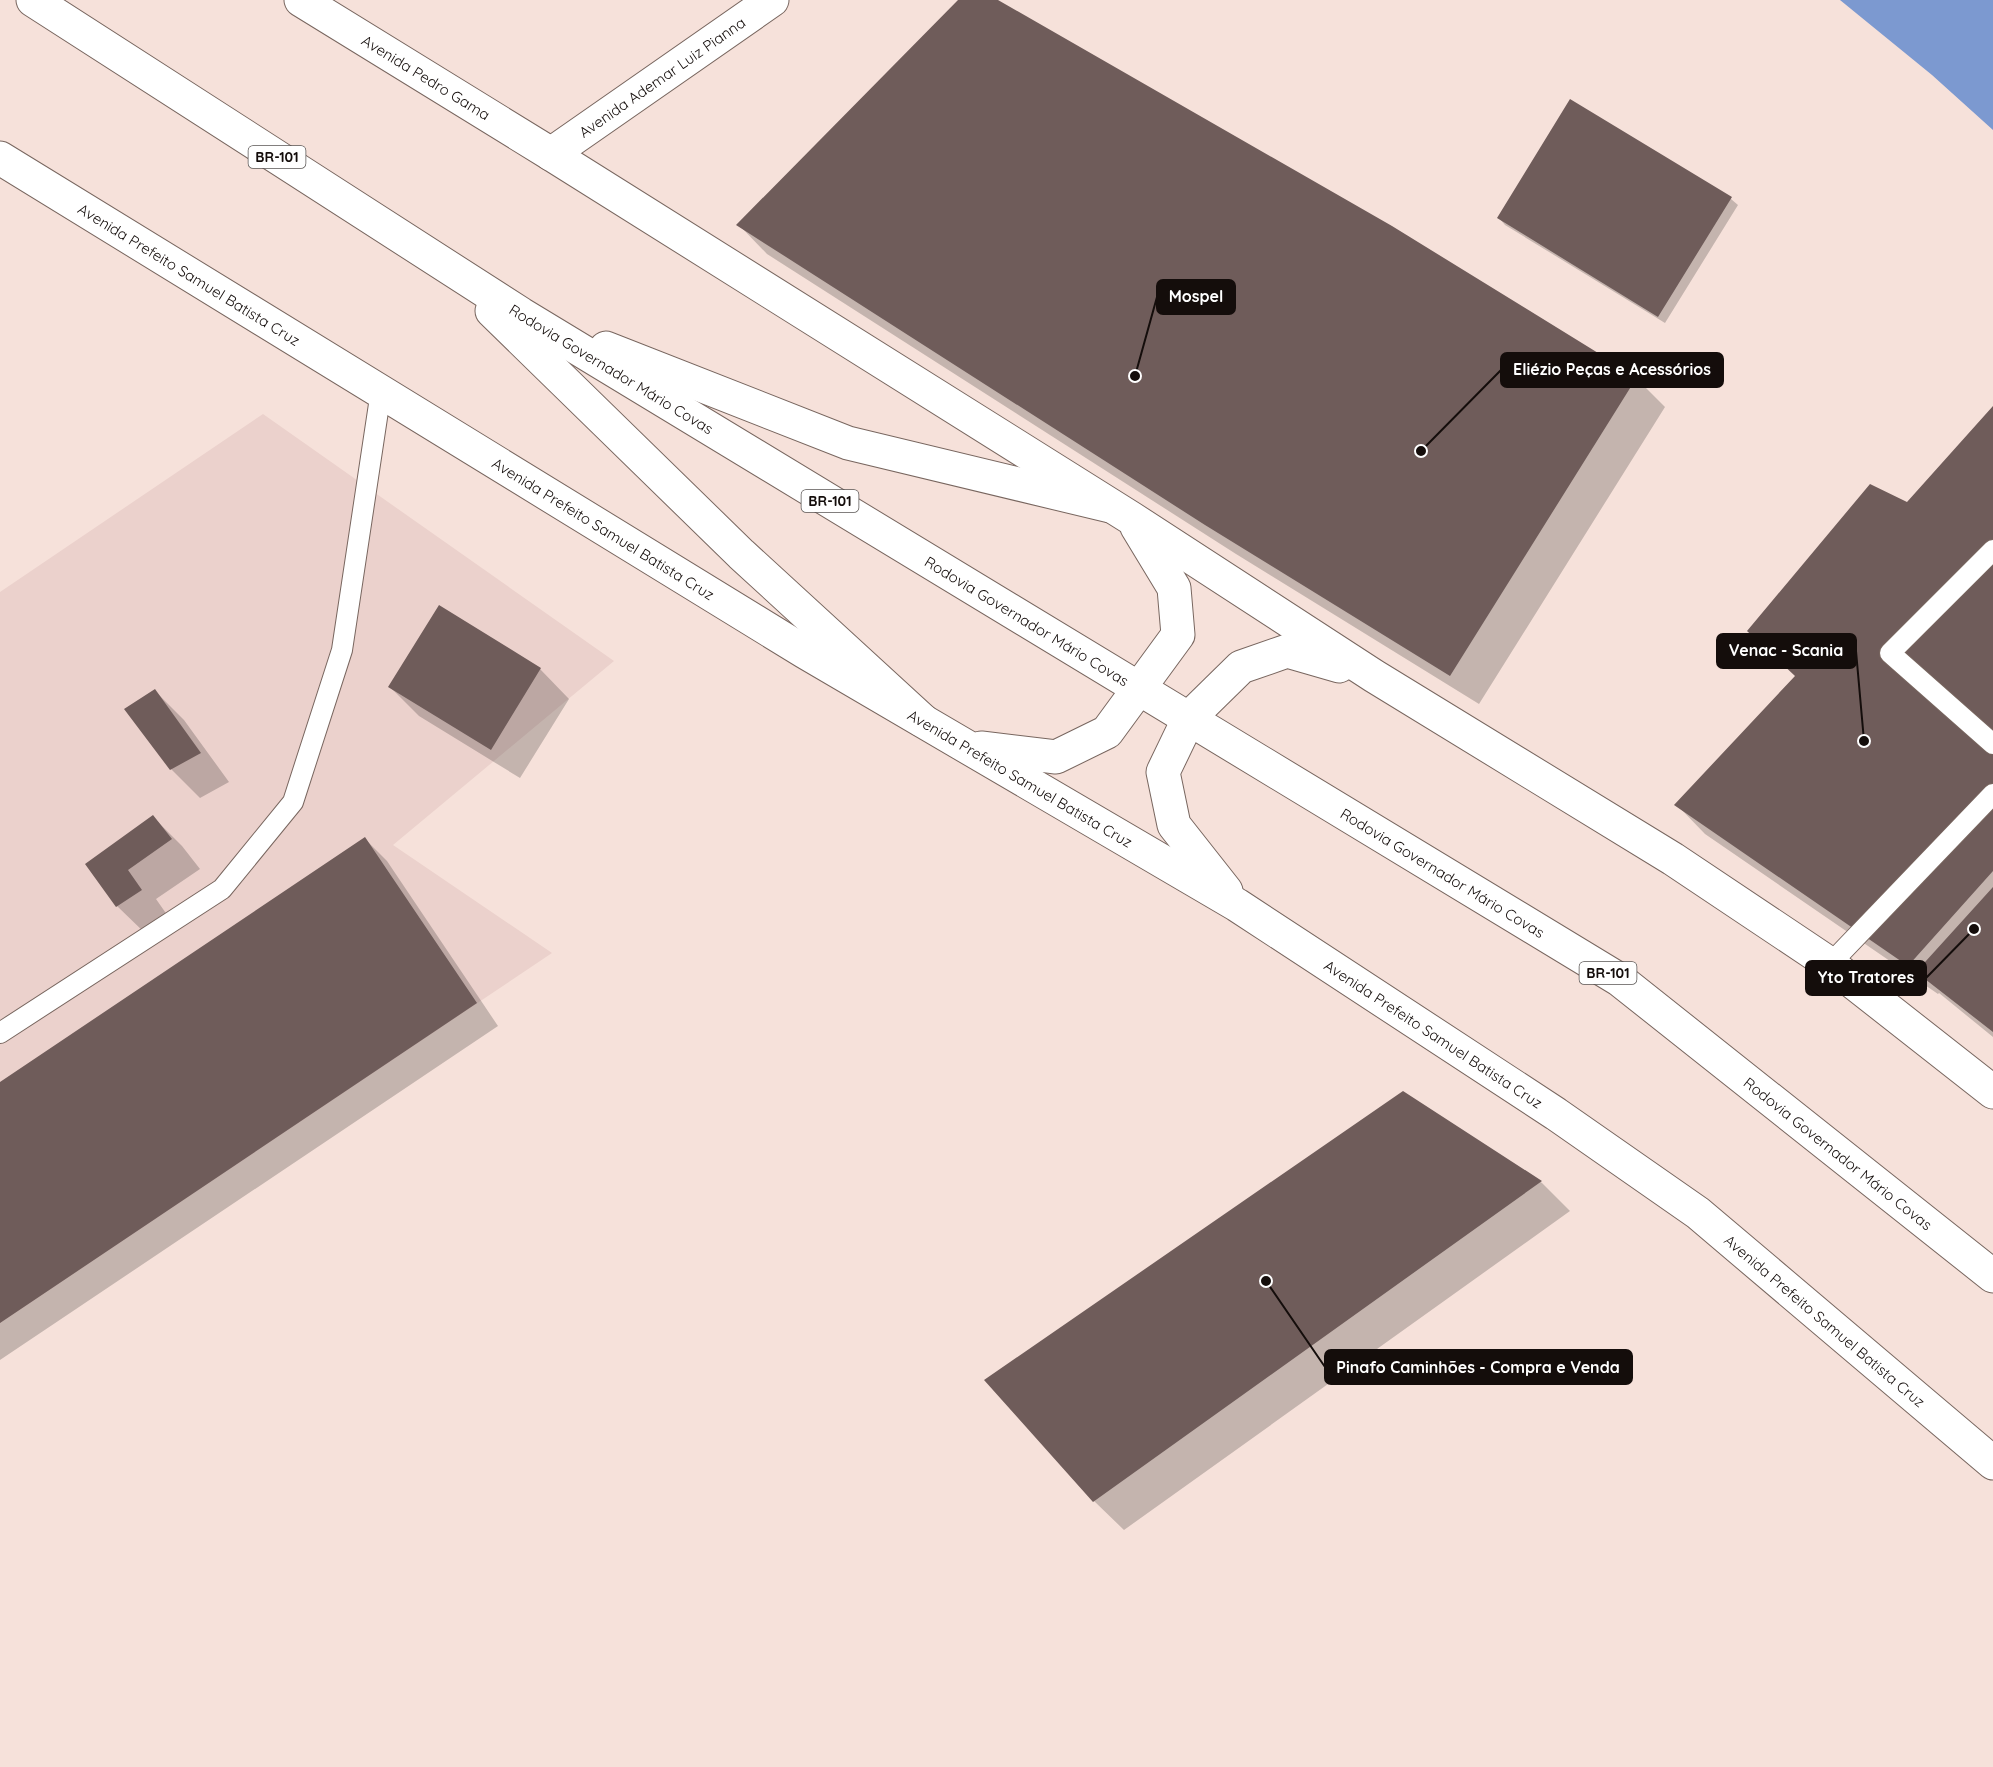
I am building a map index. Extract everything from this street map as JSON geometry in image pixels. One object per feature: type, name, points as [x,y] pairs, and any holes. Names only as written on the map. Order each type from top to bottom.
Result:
[{"type":"main road","name":"Rodovia Governador Mário Covas","points":[[33,0],[521,314],[1620,980],[1993,1276]]},
{"type":"main road","name":"Avenida Pedro Gama","points":[[301,0],[551,154]]},
{"type":"main road","name":"Avenida Ademar Luiz Pianna","points":[[551,154],[772,0]]},
{"type":"main road","points":[[551,154],[1121,512],[1374,676],[1673,859],[1830,964],[1993,1092]]},
{"type":"main road","name":"Avenida Prefeito Samuel Batista Cruz","points":[[0,158],[774,633],[1237,905],[1556,1114],[1698,1213],[1993,1463]]},
{"type":"main road","points":[[441,262],[741,554],[922,720]]},
{"type":"main road","points":[[521,314],[848,443],[1121,512],[1174,588],[1178,635],[1107,732],[1056,757],[967,746]]},
{"type":"main road","points":[[1237,905],[1174,825],[1163,772],[1189,718],[1241,667],[1287,651],[1374,676]]},
{"type":"lane","points":[[0,1033],[222,889],[293,802],[342,650],[381,391]]},
{"type":"lane","points":[[1993,550],[1890,653],[1993,744]]},
{"type":"lane","points":[[1830,964],[1993,794]]},
{"type":"shaded area","points":[[263,414],[614,661],[393,845],[552,953],[0,1323],[0,592]]},
{"type":"water","points":[[1840,0],[1993,0],[1993,130],[1932,75]]},
{"type":"building","points":[[958,0],[998,0],[1392,226],[1637,377],[1450,676],[1205,525],[736,225]]},
{"type":"building","points":[[1570,99],[1732,197],[1658,317],[1497,218]]},
{"type":"building","points":[[1993,406],[1993,871],[1908,966],[1674,805],[1795,676],[1747,631],[1870,484],[1907,502]]},
{"type":"building","points":[[439,605],[541,668],[491,750],[388,687]]},
{"type":"building","points":[[155,689],[201,753],[170,770],[124,709]]},
{"type":"building","points":[[153,815],[172,839],[128,870],[142,890],[116,907],[85,864]]},
{"type":"building","points":[[365,837],[477,1003],[0,1323],[0,1082]]},
{"type":"building","points":[[1993,887],[1993,1032],[1916,972]]},
{"type":"building","points":[[1403,1091],[1542,1181],[1093,1502],[984,1380]]},
{"type":"place","name":"Mospel","points":[[1135,376]]},
{"type":"place","name":"Eliézio Peças e Acessórios","points":[[1421,451]]},
{"type":"place","name":"Venac - Scania","points":[[1864,741]]},
{"type":"place","name":"Yto Tratores","points":[[1974,929]]},
{"type":"place","name":"Pinafo Caminhões - Compra e Venda","points":[[1266,1281]]}]
